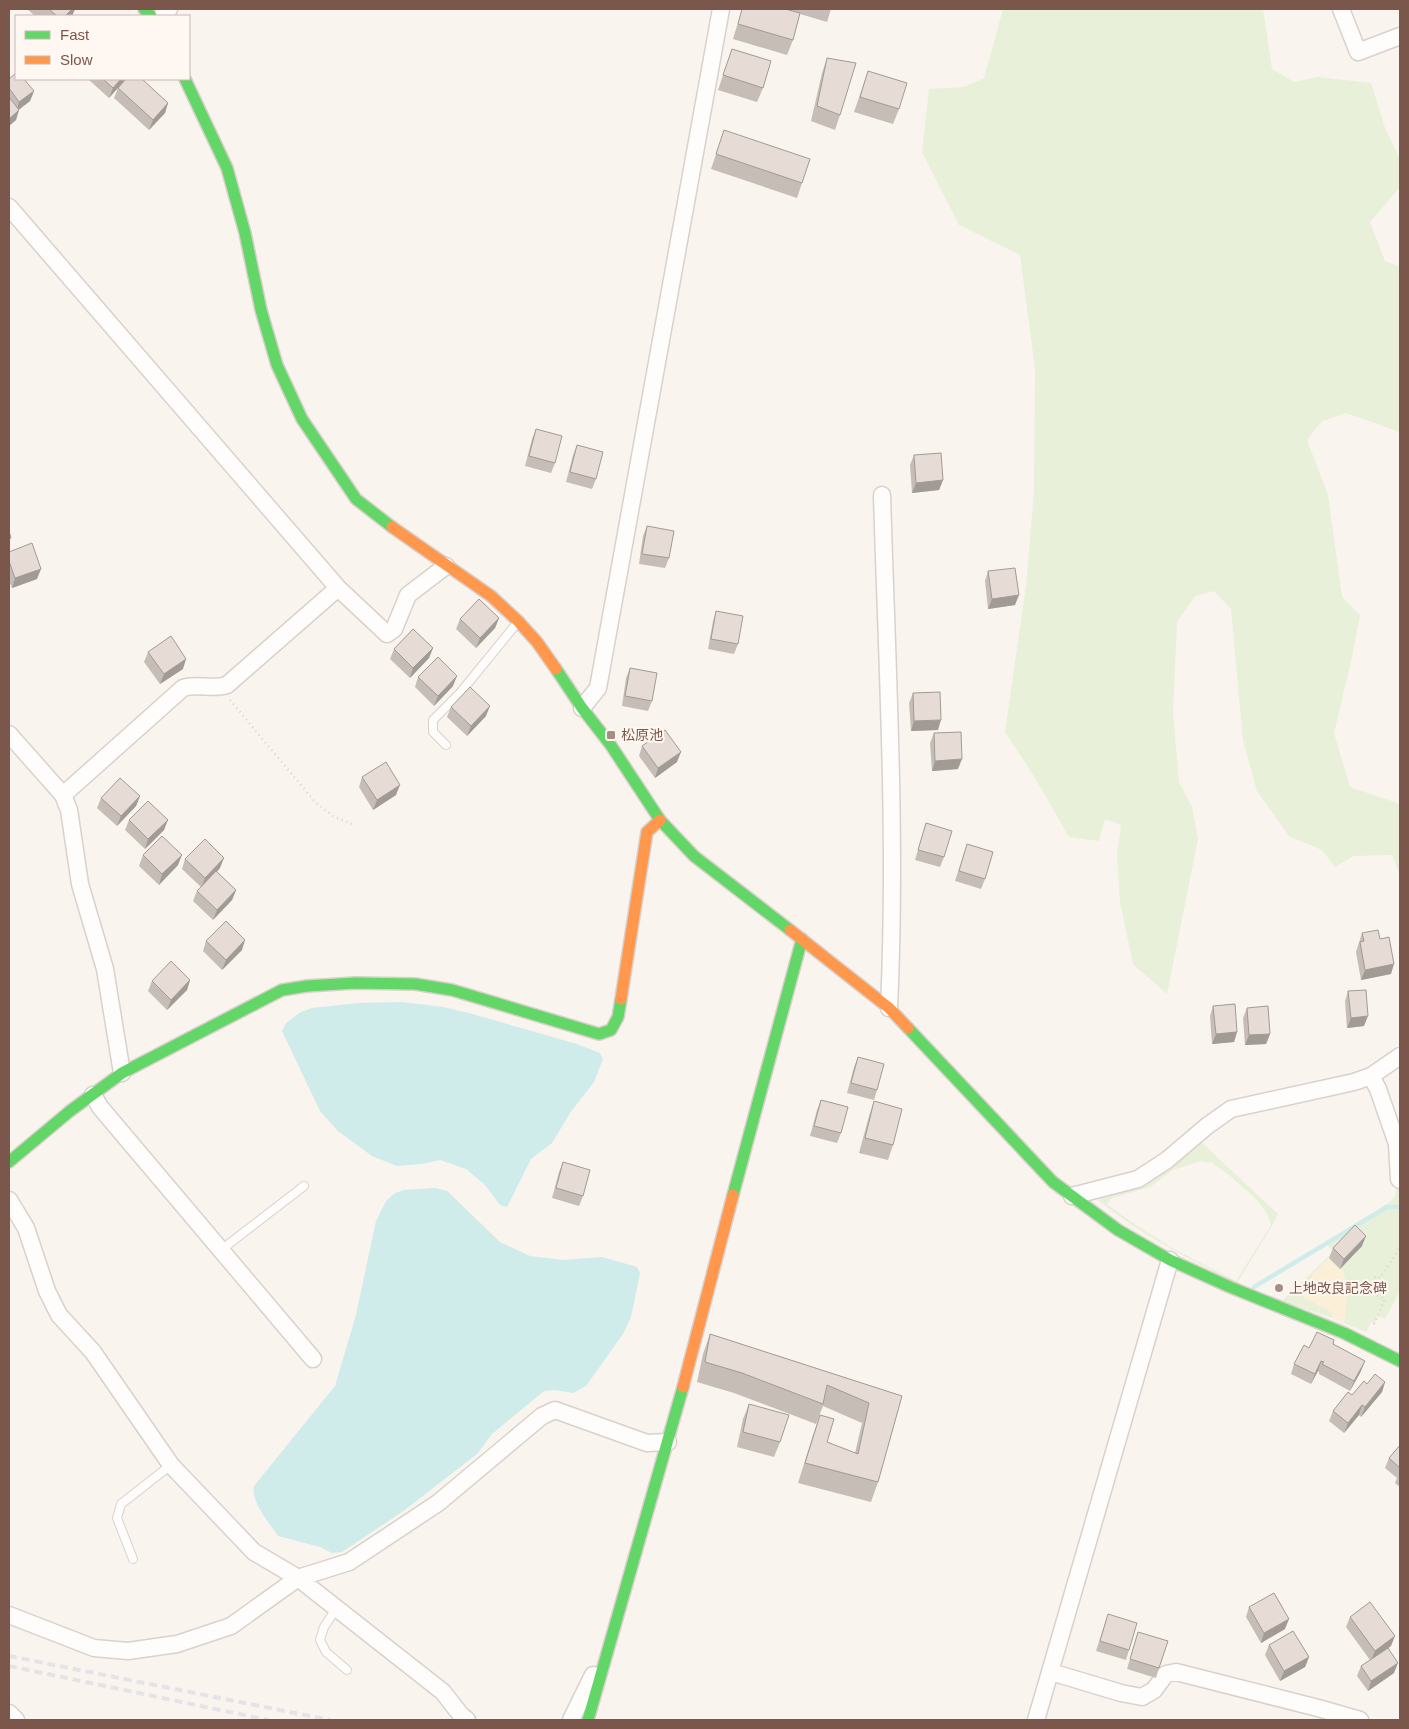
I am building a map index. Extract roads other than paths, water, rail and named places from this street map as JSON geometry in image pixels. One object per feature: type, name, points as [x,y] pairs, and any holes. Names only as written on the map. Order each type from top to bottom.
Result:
[{"type":"street","points":[[582,708],[598,688],[720,9]]},
{"type":"street","points":[[1341,9],[1358,52],[1400,36]]},
{"type":"street","points":[[185,80],[227,168],[245,233],[261,310],[277,366],[302,419],[356,499],[446,566],[491,596],[537,642],[582,708],[610,744],[660,820],[694,856],[802,938],[889,1008],[1053,1182],[1118,1230],[1170,1260],[1365,1343],[1400,1361]]},
{"type":"street","points":[[9,207],[338,588],[387,634],[394,629],[408,595],[446,566]]},
{"type":"street","points":[[882,495],[892,904],[889,1008]]},
{"type":"street","points":[[63,795],[183,688],[190,686],[220,688],[227,685],[338,588]]},
{"type":"street","points":[[9,734],[63,795],[69,810],[80,884],[105,969],[122,1073]]},
{"type":"street","points":[[9,1162],[122,1073],[282,990],[307,986],[355,983],[415,984],[452,990],[599,1034],[611,1030],[618,1016],[647,832],[660,820]]},
{"type":"street","points":[[588,1720],[610,1637],[668,1442],[776,1028],[802,938]]},
{"type":"street","points":[[1072,1196],[1138,1179],[1167,1160],[1207,1126],[1231,1109],[1354,1082],[1371,1076],[1400,1056]]},
{"type":"street","points":[[1371,1076],[1378,1089],[1397,1144],[1400,1180]]},
{"type":"street","points":[[93,1095],[100,1107],[314,1359]]},
{"type":"street","points":[[9,1200],[26,1228],[47,1291],[59,1315],[93,1352],[171,1464],[254,1552],[298,1578],[443,1692],[467,1720]]},
{"type":"street","points":[[1038,1713],[1170,1260]]},
{"type":"street","points":[[9,1615],[94,1648],[128,1652],[177,1644],[231,1626],[298,1578],[349,1562],[438,1503],[542,1416],[555,1410],[647,1443],[668,1442]]},
{"type":"street","points":[[571,1720],[610,1637]]},
{"type":"street","points":[[1051,1672],[1121,1693],[1142,1697],[1154,1690],[1166,1674],[1176,1672],[1360,1720]]},
{"type":"street","points":[[1026,1720],[1032,1702],[1038,1713]]},
{"type":"street","points":[[9,1713],[16,1720]]},
{"type":"lane","points":[[446,745],[433,732],[432,720],[460,693],[518,621]]},
{"type":"lane","points":[[220,1250],[304,1186]]},
{"type":"lane","points":[[133,1558],[117,1518],[121,1504],[171,1464]]},
{"type":"lane","points":[[336,1609],[324,1627],[320,1640],[326,1652],[347,1670]]},
{"type":"water","points":[[402,1002],[443,1007],[469,1013],[577,1044],[600,1053],[603,1059],[594,1082],[570,1113],[552,1143],[531,1159],[507,1207],[500,1205],[485,1185],[466,1169],[440,1160],[397,1166],[372,1156],[338,1131],[320,1111],[282,1031],[286,1023],[301,1012],[312,1008],[359,1003]]},
{"type":"water","points":[[435,1188],[447,1191],[500,1242],[530,1256],[563,1260],[602,1257],[637,1267],[640,1273],[631,1317],[623,1334],[586,1386],[573,1393],[555,1390],[544,1391],[492,1434],[477,1454],[402,1512],[342,1552],[332,1553],[320,1547],[278,1536],[258,1506],[255,1499],[254,1486],[335,1386],[356,1315],[376,1221],[386,1201],[395,1193],[404,1190]]},
{"type":"waterway","points":[[1254,1287],[1387,1207],[1400,1207]]},
{"type":"railway","points":[[9,1656],[330,1720]]},
{"type":"railway","points":[[9,1666],[268,1720]]},
{"type":"place","name":"松原池","points":[[611,735]]},
{"type":"place","name":"上地改良記念碑","points":[[1279,1288]]}]
